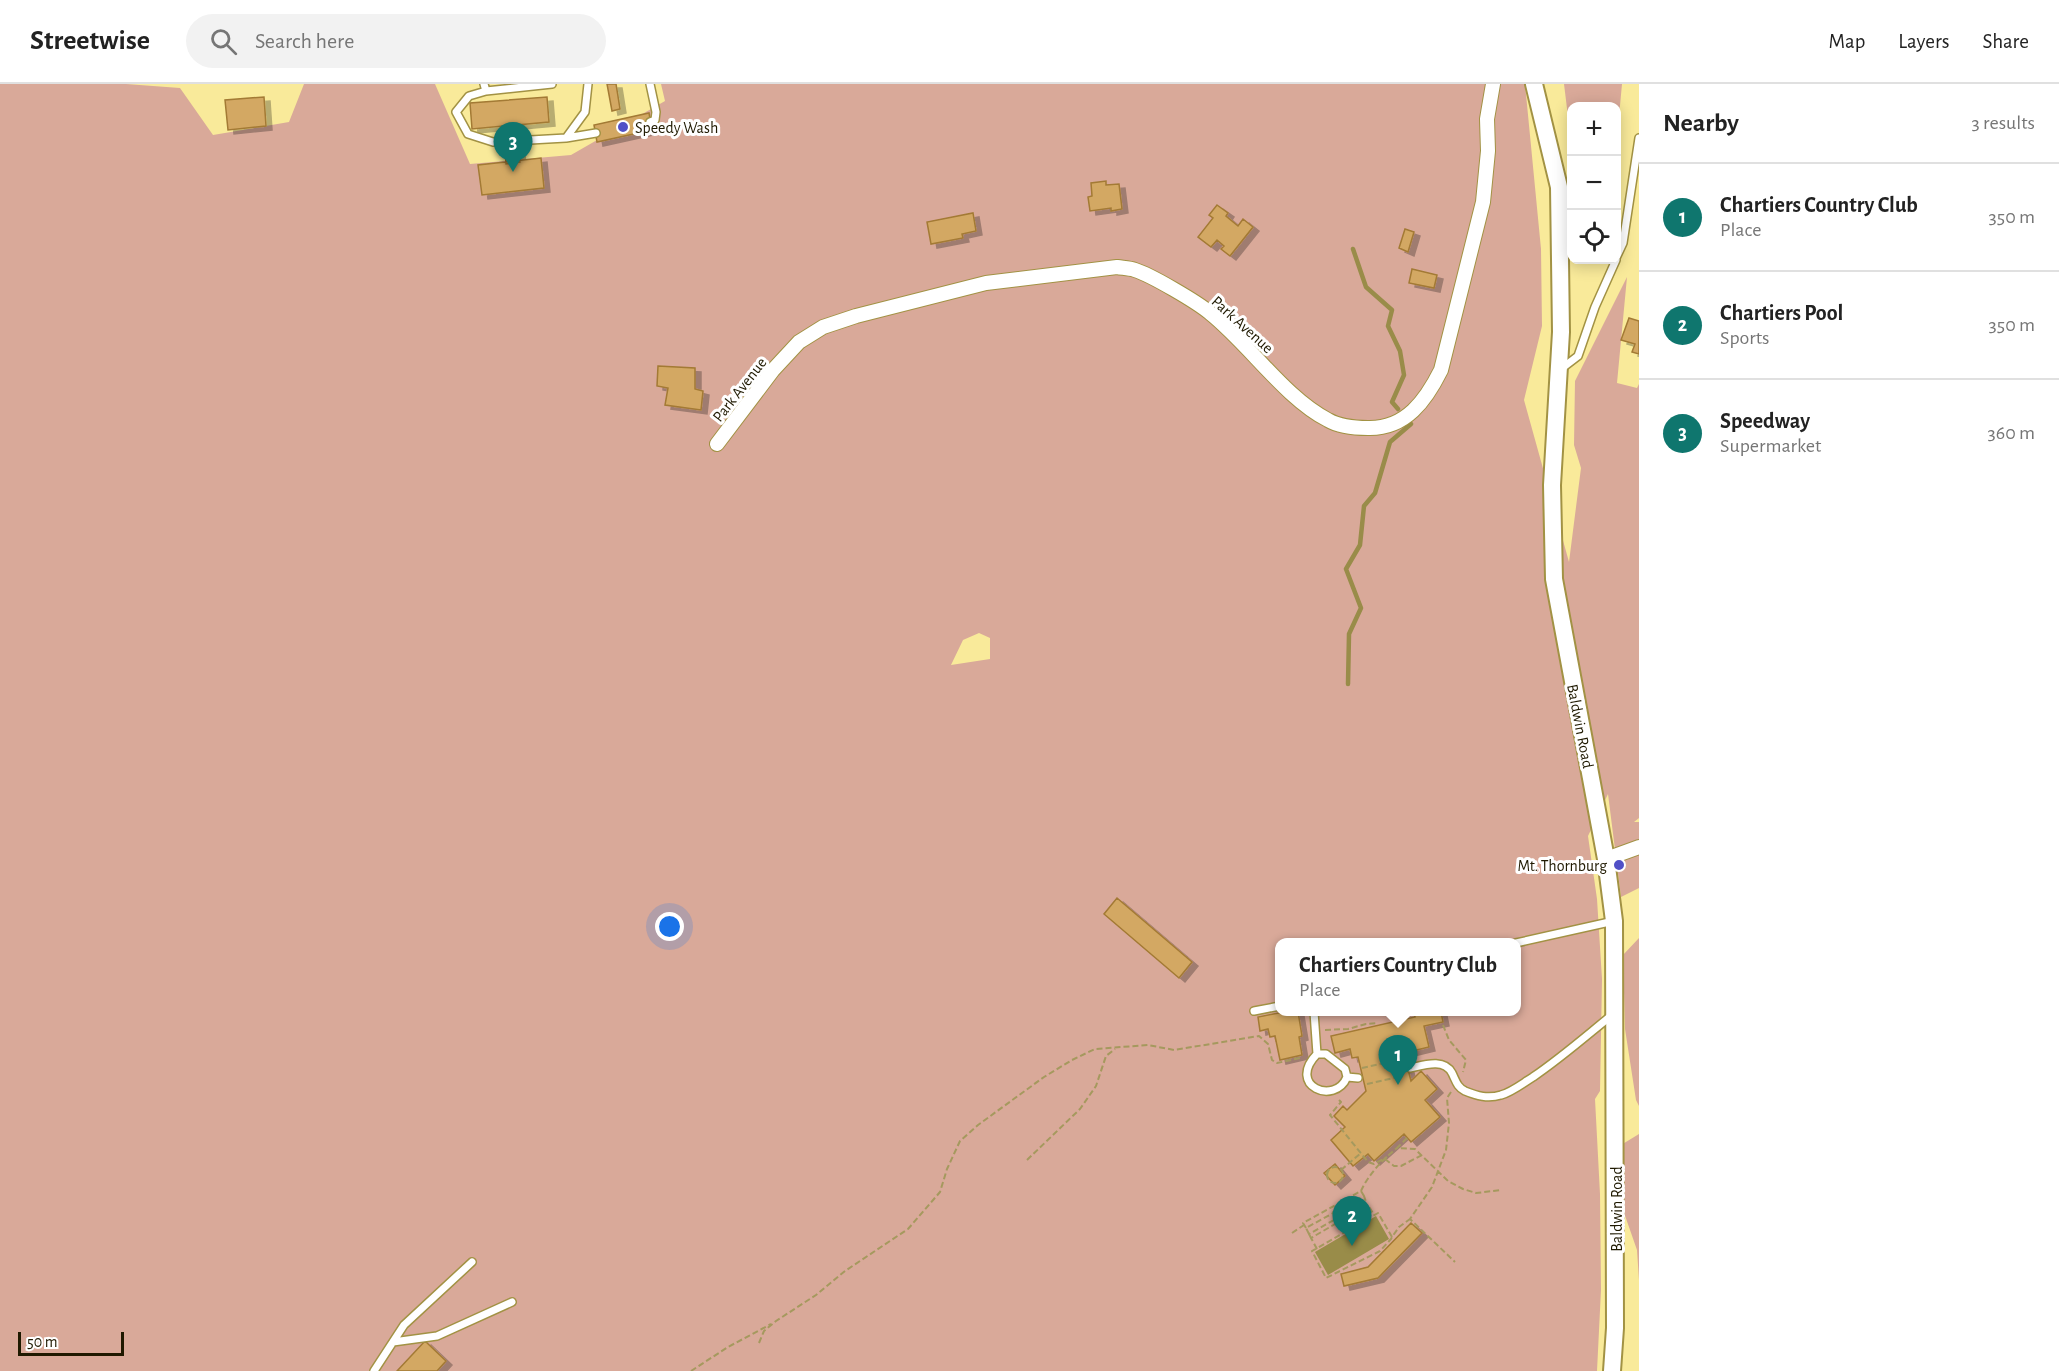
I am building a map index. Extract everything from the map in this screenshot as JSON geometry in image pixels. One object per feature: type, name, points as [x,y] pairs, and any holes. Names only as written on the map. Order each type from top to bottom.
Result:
[{"type":"street","name":"Park Avenue","points":[[717,444],[779,363],[799,342],[823,327],[856,315],[986,283],[1117,267],[1135,270],[1208,311],[1293,394],[1330,421],[1351,428],[1376,428],[1399,422],[1415,411],[1430,392],[1441,370],[1483,202],[1488,151],[1487,119],[1493,84]]},
{"type":"street","name":"Baldwin Road","points":[[1533,84],[1559,187],[1561,332],[1552,485],[1554,579],[1606,859],[1614,921],[1615,1328],[1612,1371]]},
{"type":"street","points":[[1606,859],[1639,847]]},
{"type":"lane","points":[[552,84],[485,87],[468,96],[456,112],[468,134],[493,142],[566,138],[596,133]]},
{"type":"lane","points":[[566,138],[585,112],[588,84]]},
{"type":"lane","points":[[650,84],[656,112],[655,120],[650,122]]},
{"type":"lane","points":[[1621,248],[1639,138]]},
{"type":"lane","points":[[1558,370],[1578,356],[1595,307],[1614,264]]},
{"type":"lane","points":[[1521,942],[1614,921]]},
{"type":"lane","points":[[1254,1011],[1275,1007]]},
{"type":"lane","points":[[1410,1068],[1444,1065],[1452,1071],[1461,1089],[1478,1097],[1501,1095],[1552,1064],[1615,1012]]},
{"type":"lane","points":[[1314,1016],[1317,1054],[1310,1062],[1306,1076],[1311,1086],[1320,1092],[1333,1090],[1353,1078],[1335,1060],[1326,1054],[1317,1054]]},
{"type":"lane","points":[[374,1371],[404,1325],[472,1262]]},
{"type":"lane","points":[[393,1342],[437,1336],[512,1302]]},
{"type":"path","points":[[1392,1237],[1378,1213],[1312,1251],[1326,1278],[1380,1251],[1392,1237],[1399,1227],[1410,1220],[1428,1195],[1446,1150],[1447,1098],[1465,1069],[1466,1060],[1449,1040],[1443,1025]]},
{"type":"path","points":[[691,1371],[728,1347],[781,1318],[908,1229],[940,1192],[947,1169],[960,1141],[978,1125],[1044,1077],[1072,1060],[1095,1050],[1148,1045],[1174,1050],[1254,1036]]},
{"type":"path","points":[[1027,1160],[1080,1109],[1096,1086],[1106,1056],[1116,1048]]},
{"type":"path","points":[[1413,1057],[1357,1069],[1353,1078],[1362,1085],[1414,1074],[1420,1066]]},
{"type":"path","points":[[1333,1090],[1341,1102],[1330,1115],[1368,1162],[1374,1164],[1386,1158]]},
{"type":"path","points":[[1317,1249],[1303,1223],[1361,1191],[1386,1158],[1407,1138]]},
{"type":"path","points":[[1397,1148],[1415,1149],[1448,1181],[1470,1191],[1483,1193],[1502,1190]]},
{"type":"path","points":[[1341,1170],[1361,1153]]},
{"type":"path","points":[[1386,1158],[1394,1166],[1401,1166],[1423,1155]]},
{"type":"path","points":[[1337,1168],[1341,1170],[1343,1175],[1341,1180],[1335,1183],[1330,1181],[1328,1177],[1330,1170],[1337,1168]]},
{"type":"path","points":[[1361,1191],[1374,1215]]},
{"type":"path","points":[[1292,1233],[1364,1196]]},
{"type":"path","points":[[1311,1239],[1366,1202]]},
{"type":"path","points":[[1309,1234],[1368,1206]]},
{"type":"path","points":[[1331,1207],[1345,1232]]},
{"type":"path","points":[[1410,1220],[1455,1263]]},
{"type":"path","points":[[759,1343],[765,1331],[781,1318]]},
{"type":"shaded area","points":[[0,84],[126,84],[180,88],[213,135],[289,122],[304,84],[435,84],[470,164],[571,155],[665,101],[661,84],[1525,84],[1541,249],[1542,326],[1524,400],[1569,562],[1581,468],[1574,445],[1575,381],[1627,277],[1617,383],[1637,388],[1639,384],[1639,818],[1634,822],[1639,822],[1639,888],[1621,897],[1608,794],[1588,836],[1597,899],[1602,979],[1600,1091],[1595,1099],[1600,1194],[1601,1290],[1597,1371],[0,1371]],"holes":[[[979,633],[990,638],[990,659],[951,665],[963,640]]]},
{"type":"shaded area","points":[[1564,84],[1622,84],[1620,102],[1567,102],[1567,108]]},
{"type":"shaded area","points":[[1639,938],[1639,1106],[1636,1100],[1625,1029],[1623,955]]},
{"type":"shaded area","points":[[1639,1134],[1639,1280],[1637,1250],[1622,1207],[1621,1145]]},
{"type":"shaded area","points":[[1376,1216],[1389,1239],[1328,1275],[1315,1252]]},
{"type":"building","points":[[607,84],[616,84],[620,109],[612,111]]},
{"type":"building","points":[[264,97],[266,126],[228,130],[225,100]]},
{"type":"building","points":[[547,97],[549,122],[517,125],[520,162],[506,164],[503,126],[472,129],[470,103]]},
{"type":"building","name":"Speedy Wash","points":[[649,113],[652,130],[597,142],[594,125]]},
{"type":"building","points":[[541,158],[544,188],[482,195],[478,165]]},
{"type":"building","points":[[1106,181],[1106,185],[1119,184],[1122,209],[1090,211],[1088,197],[1092,196],[1091,183]]},
{"type":"building","points":[[1217,205],[1228,213],[1226,216],[1238,226],[1243,219],[1253,227],[1230,256],[1221,249],[1224,246],[1217,240],[1211,247],[1198,237],[1213,218],[1209,215]]},
{"type":"building","points":[[973,213],[976,231],[962,234],[963,238],[931,244],[927,222]]},
{"type":"building","points":[[1405,229],[1414,232],[1408,252],[1399,248]]},
{"type":"building","points":[[1412,269],[1437,275],[1434,288],[1409,283]]},
{"type":"building","points":[[1629,318],[1639,321],[1639,354],[1632,352],[1635,344],[1621,340]]},
{"type":"building","points":[[658,366],[695,368],[695,389],[703,391],[701,410],[665,405],[668,388],[657,386]]},
{"type":"building","points":[[1117,898],[1192,962],[1179,978],[1104,914]]},
{"type":"building","points":[[1275,1014],[1275,1016],[1299,1016],[1302,1055],[1280,1060],[1275,1036],[1270,1037],[1268,1029],[1260,1031],[1258,1017]]},
{"type":"building","points":[[1442,1016],[1443,1022],[1424,1026],[1429,1047],[1404,1053],[1411,1081],[1421,1071],[1437,1089],[1425,1100],[1440,1117],[1411,1142],[1404,1134],[1374,1161],[1368,1154],[1353,1166],[1331,1140],[1345,1127],[1334,1116],[1343,1106],[1347,1110],[1366,1091],[1358,1057],[1352,1058],[1350,1049],[1335,1053],[1331,1036],[1415,1017]]},
{"type":"building","points":[[1335,1164],[1345,1176],[1335,1185],[1324,1173]]},
{"type":"building","points":[[1411,1223],[1422,1233],[1378,1278],[1344,1286],[1341,1274],[1368,1267]]},
{"type":"building","points":[[425,1341],[446,1361],[437,1371],[397,1371]]},
{"type":"waterway","points":[[1353,249],[1366,287],[1392,310],[1388,326],[1400,351],[1404,375],[1392,402],[1398,409]]},
{"type":"waterway","points":[[1348,684],[1349,634],[1361,608],[1346,569],[1360,545],[1364,506],[1375,493],[1390,442],[1411,424]]},
{"type":"place","name":"Speedy Wash","points":[[623,127]]},
{"type":"place","name":"Speedway","points":[[513,172]]},
{"type":"place","name":"Mt. Thornburg","points":[[1619,865]]},
{"type":"place","name":"Chartiers Country Club","points":[[1398,1085]]},
{"type":"place","name":"Chartiers Pool","points":[[1352,1246]]}]
